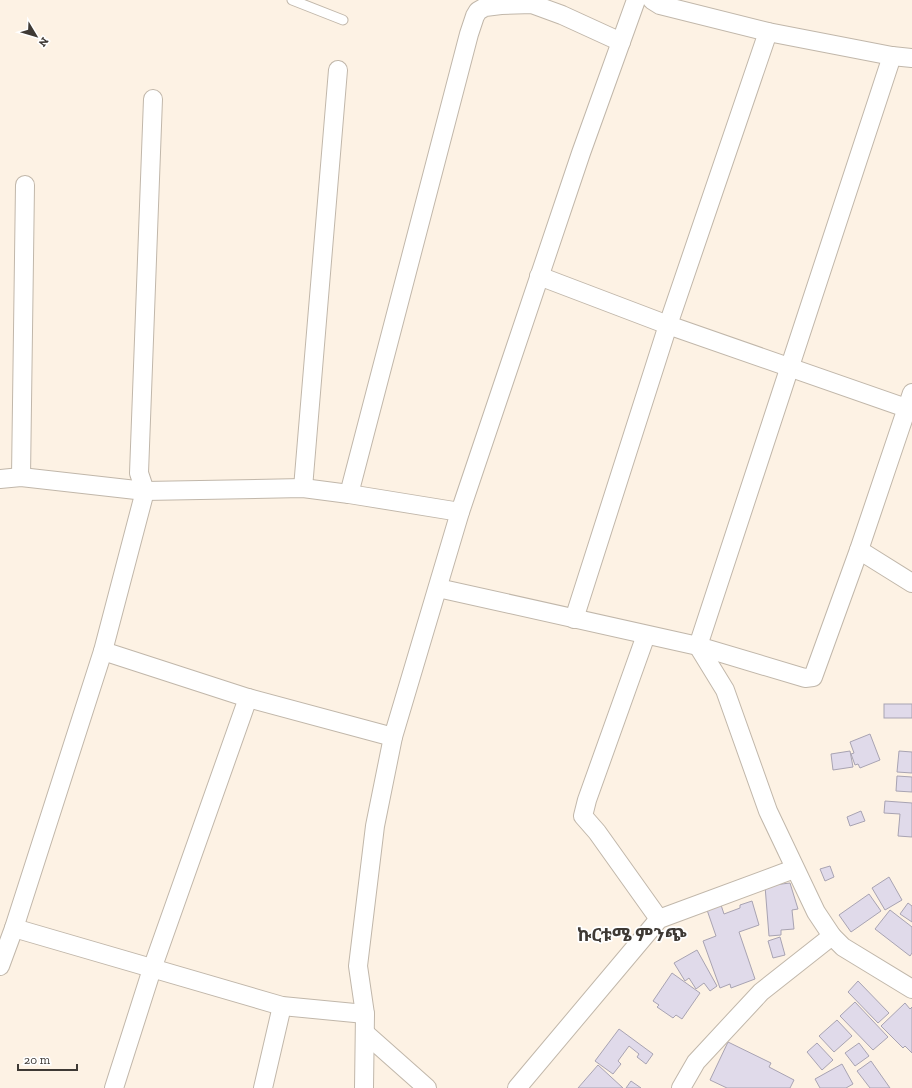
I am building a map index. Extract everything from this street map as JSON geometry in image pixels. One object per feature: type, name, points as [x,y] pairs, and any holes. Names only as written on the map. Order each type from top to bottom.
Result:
[{"type":"street","points":[[364,1088],[365,1014],[358,966],[375,826],[393,737],[460,512],[581,153],[636,0]]},
{"type":"street","points":[[652,0],[660,5],[768,32],[892,56],[912,58]]},
{"type":"street","points":[[349,494],[469,34],[478,11],[485,7],[532,4],[562,15],[621,42]]},
{"type":"street","points":[[574,619],[668,325],[768,32]]},
{"type":"street","points":[[892,56],[698,646],[725,690],[768,811],[794,869],[816,912],[832,936],[844,947],[912,990]]},
{"type":"street","points":[[303,488],[338,70]]},
{"type":"street","points":[[0,966],[14,928],[103,651],[145,491],[139,474],[153,99]]},
{"type":"street","points":[[21,477],[25,185]]},
{"type":"street","points":[[438,588],[698,646],[805,678],[813,677],[910,404],[789,367],[668,325],[539,276]]},
{"type":"street","points":[[0,479],[21,477],[145,491],[303,488],[460,512]]},
{"type":"street","points":[[859,550],[912,583]]},
{"type":"street","points":[[646,635],[587,800],[584,816],[659,919]]},
{"type":"street","points":[[103,651],[248,698],[393,737]]},
{"type":"street","points":[[114,1088],[152,969],[248,698]]},
{"type":"street","points":[[517,1088],[659,919],[794,869]]},
{"type":"street","points":[[14,928],[282,1006],[365,1014]]},
{"type":"street","points":[[681,1088],[696,1062],[760,992],[832,936]]},
{"type":"street","points":[[263,1088],[282,1006]]},
{"type":"street","points":[[365,1033],[428,1088]]},
{"type":"lane","points":[[292,0],[343,20]]},
{"type":"building","points":[[884,704],[912,704],[912,718],[884,718]]},
{"type":"building","points":[[870,734],[880,760],[860,768],[858,764],[855,765],[851,754],[854,753],[850,742]]},
{"type":"building","points":[[850,751],[853,767],[833,770],[831,754]]},
{"type":"building","points":[[899,751],[912,752],[912,773],[897,772]]},
{"type":"building","points":[[897,776],[912,777],[912,792],[896,791]]},
{"type":"building","points":[[885,801],[912,803],[912,837],[898,836],[900,814],[884,813]]},
{"type":"building","points":[[861,811],[865,821],[850,826],[847,817]]},
{"type":"building","points":[[830,866],[834,877],[825,881],[820,869]]},
{"type":"building","points":[[889,877],[902,900],[885,910],[872,888]]},
{"type":"building","points":[[790,883],[798,909],[792,910],[794,929],[781,930],[781,935],[769,936],[765,886]]},
{"type":"building","points":[[869,894],[881,911],[851,932],[839,915]]},
{"type":"building","points":[[752,901],[759,925],[739,932],[755,979],[731,988],[730,984],[720,988],[703,941],[716,936],[706,907],[720,902],[724,914],[740,908],[740,905]]},
{"type":"building","points":[[908,903],[912,906],[912,922],[900,914]]},
{"type":"building","points":[[890,910],[912,927],[912,953],[910,956],[875,929]]},
{"type":"building","points":[[780,937],[785,955],[773,958],[768,941]]},
{"type":"building","points":[[697,950],[717,986],[710,991],[704,983],[696,989],[689,978],[685,981],[674,963]]},
{"type":"building","points":[[672,973],[700,993],[682,1019],[676,1015],[673,1018],[657,1007],[659,1005],[653,1001]]},
{"type":"building","points":[[858,981],[889,1013],[878,1023],[848,992]]},
{"type":"building","points":[[855,1002],[888,1037],[873,1050],[840,1016]]},
{"type":"building","points":[[905,1003],[910,1009],[912,1007],[912,1053],[905,1046],[903,1048],[881,1026]]},
{"type":"building","points":[[837,1020],[852,1036],[834,1052],[819,1036]]},
{"type":"building","points":[[619,1029],[653,1054],[646,1064],[637,1057],[639,1054],[629,1046],[618,1061],[621,1064],[613,1074],[595,1061]]},
{"type":"building","points":[[728,1042],[771,1063],[769,1067],[794,1080],[790,1088],[727,1088],[710,1080]]},
{"type":"building","points":[[817,1043],[833,1060],[822,1070],[807,1052]]},
{"type":"building","points":[[859,1043],[869,1056],[855,1066],[845,1053]]},
{"type":"building","points":[[871,1061],[890,1088],[870,1088],[857,1071]]},
{"type":"building","points":[[842,1064],[853,1084],[846,1088],[820,1088],[815,1079]]},
{"type":"building","points":[[598,1065],[623,1088],[578,1088]]},
{"type":"building","points":[[631,1081],[641,1088],[626,1088]]},
{"type":"district","name":"ኩርቱሜ ምንጭ","points":[[632,935]]}]
